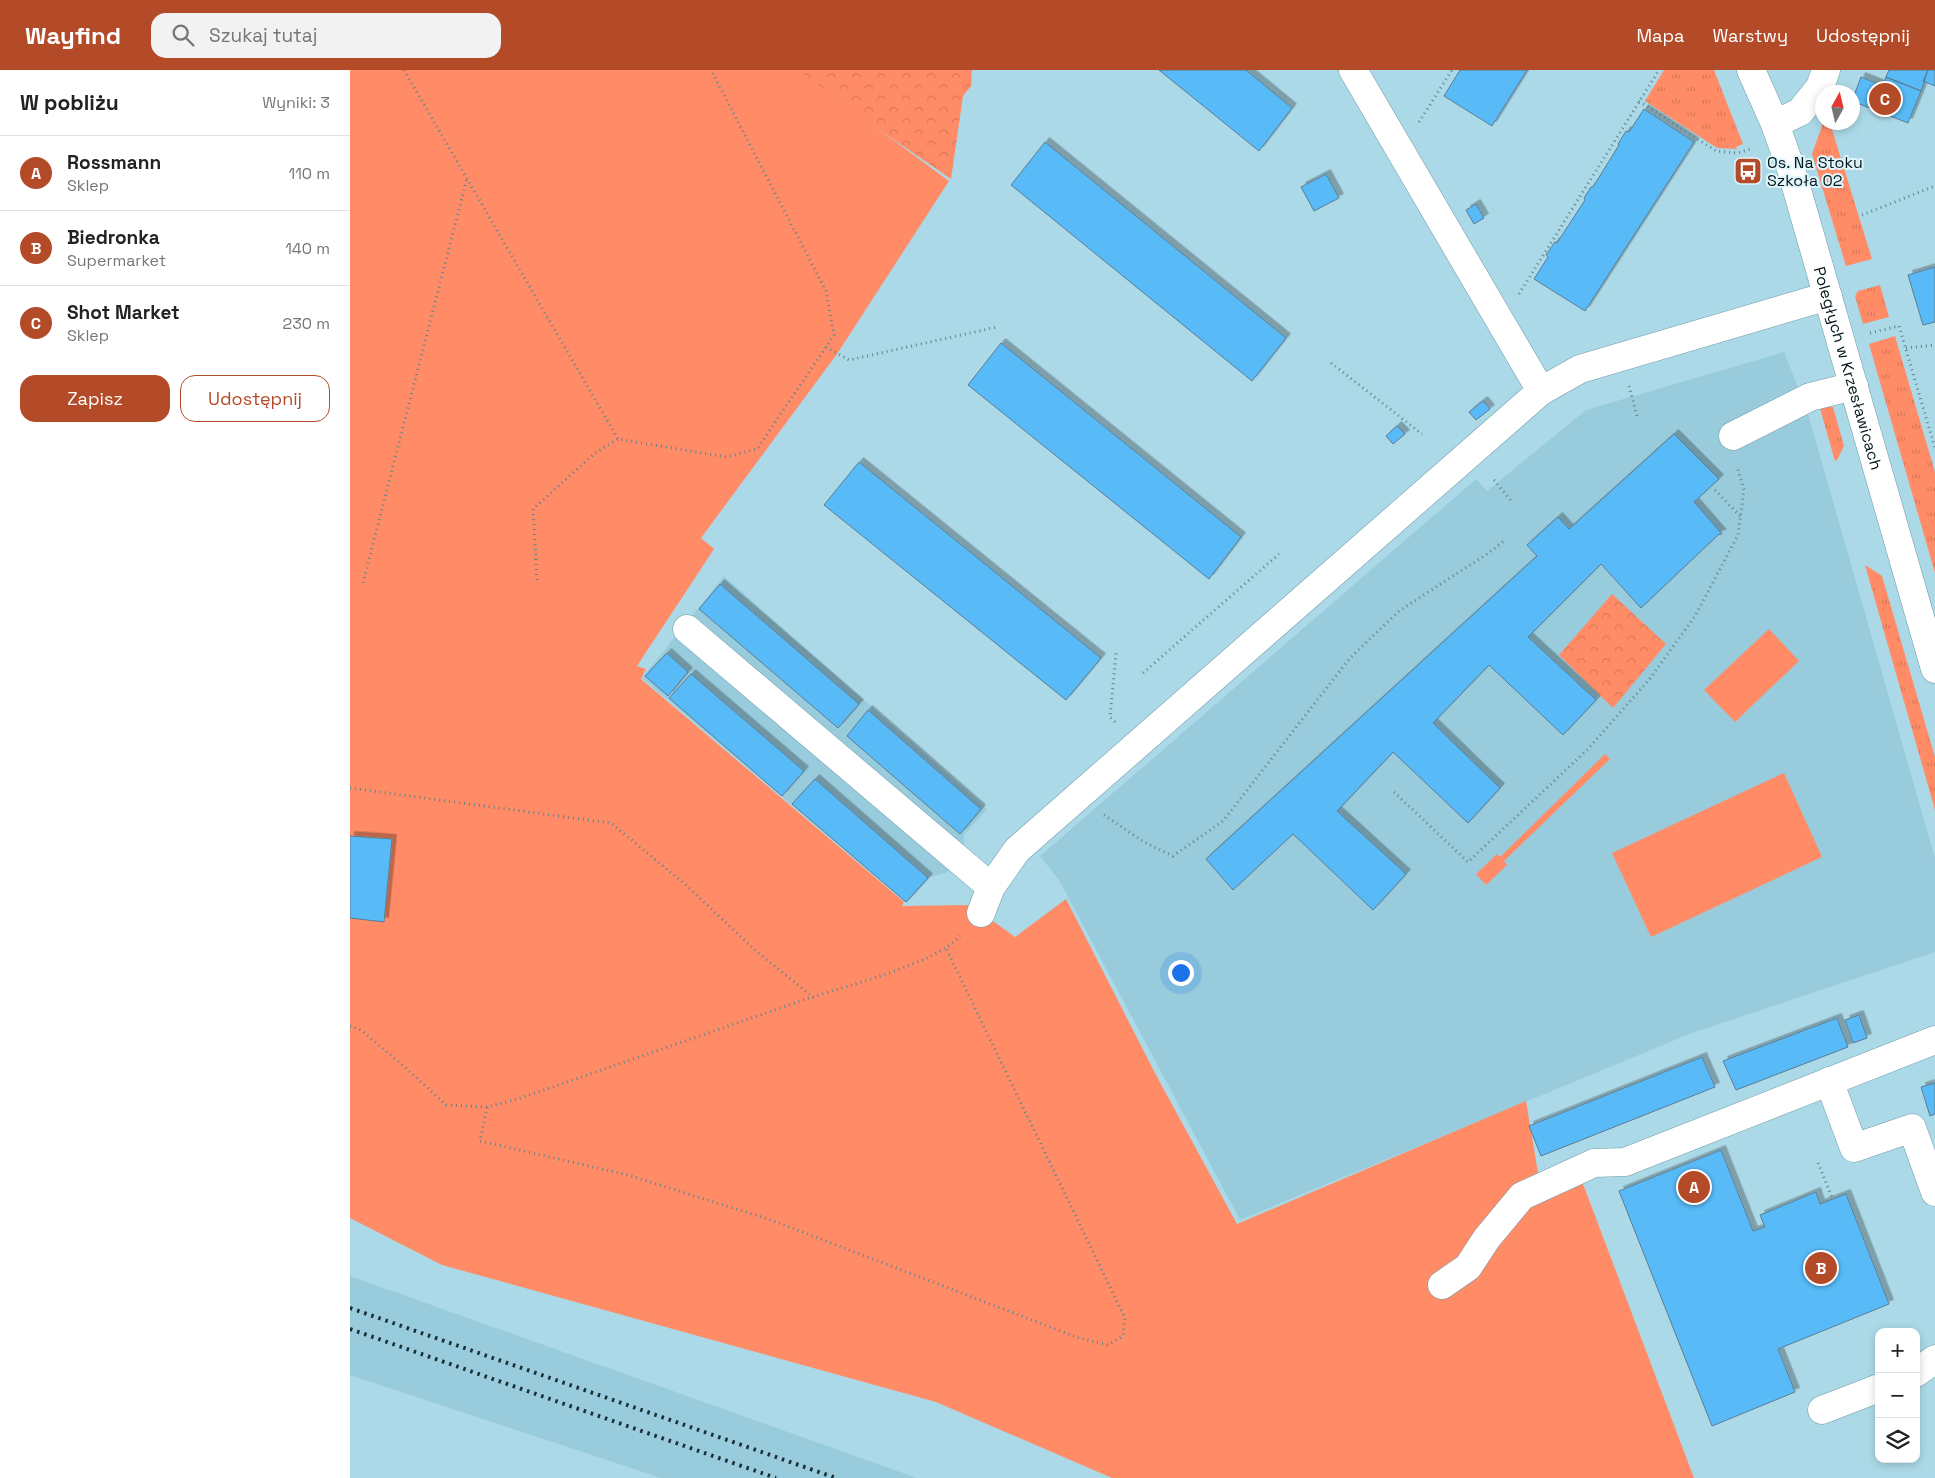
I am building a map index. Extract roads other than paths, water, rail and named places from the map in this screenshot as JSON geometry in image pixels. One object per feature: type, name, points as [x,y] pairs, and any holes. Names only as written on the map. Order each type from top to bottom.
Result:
[{"type":"street","points":[[1353,70],[1541,391]]},
{"type":"street","name":"Poległych w Krzesławicach","points":[[1751,70],[1775,124],[1791,169],[1935,669]]},
{"type":"street","points":[[1775,124],[1800,112],[1820,87],[1826,70]]},
{"type":"street","points":[[981,913],[992,887],[1017,850],[1076,796],[1541,391],[1580,370],[1828,296]]},
{"type":"street","points":[[1733,436],[1810,397],[1854,386]]},
{"type":"street","points":[[687,628],[992,887]]},
{"type":"street","points":[[1442,1285],[1468,1267],[1487,1238],[1522,1196],[1594,1163],[1625,1162],[1935,1040]]},
{"type":"street","points":[[1829,1081],[1854,1148],[1912,1128],[1935,1192]]},
{"type":"street","points":[[1917,1373],[1935,1359]]},
{"type":"street","points":[[1822,1410],[1875,1390]]},
{"type":"railway","points":[[350,1308],[836,1478]]},
{"type":"railway","points":[[350,1329],[776,1478]]},
{"type":"place","name":"Shot Market","points":[[1885,99]]},
{"type":"place","name":"Os. Na Stoku Szkoła 02","points":[[1748,171]]},
{"type":"place","name":"Rossmann","points":[[1694,1187]]},
{"type":"place","name":"Biedronka","points":[[1821,1268]]}]
